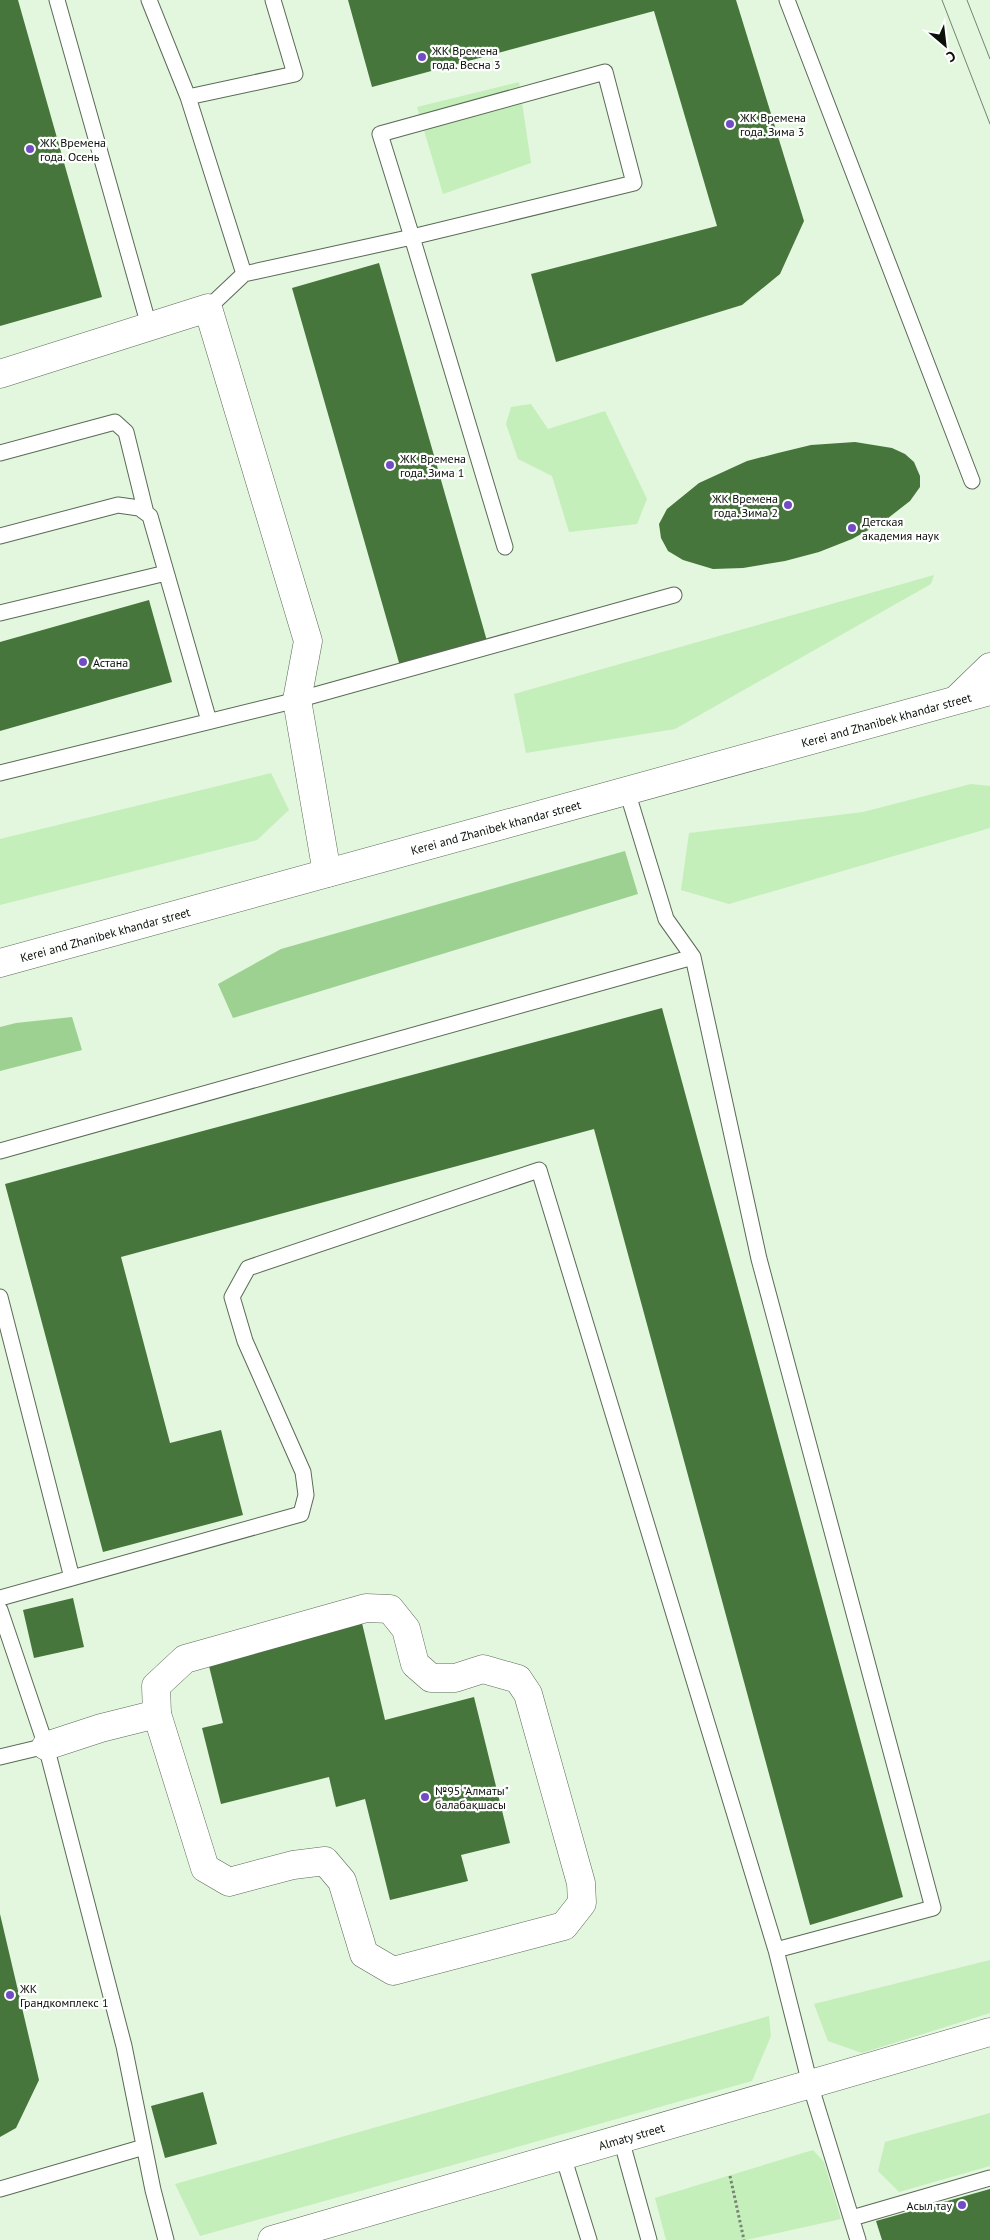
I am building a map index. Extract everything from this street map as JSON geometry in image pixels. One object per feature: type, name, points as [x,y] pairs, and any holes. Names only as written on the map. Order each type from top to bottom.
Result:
[{"type":"street","points":[[0,374],[208,308],[308,641],[297,700],[327,873]]},
{"type":"street","points":[[955,700],[990,667]]},
{"type":"street","name":"Kerei and Zhanibek khandar street","points":[[2,957],[327,873],[990,691]]},
{"type":"street","points":[[366,1608],[390,1609],[406,1628],[415,1664],[431,1678],[456,1678],[482,1669],[518,1679],[528,1694],[581,1883],[582,1902],[564,1926],[393,1971],[364,1954],[342,1880],[325,1861],[293,1865],[229,1882],[205,1868],[157,1714],[156,1686],[185,1659],[366,1608]]},
{"type":"street","points":[[46,1746],[102,1728],[157,1714]]},
{"type":"street","name":"Almaty street","points":[[272,2240],[990,2032]]},
{"type":"lane","points":[[57,0],[149,326]]},
{"type":"lane","points":[[149,0],[188,97],[244,274]]},
{"type":"lane","points":[[188,97],[295,74],[273,0]]},
{"type":"lane","points":[[787,0],[972,481]]},
{"type":"lane","points":[[208,308],[244,274],[412,237],[634,182],[606,72],[380,134],[412,237],[505,547]]},
{"type":"lane","points":[[0,453],[115,422],[126,432],[146,513]]},
{"type":"lane","points":[[0,536],[118,505],[138,508],[150,516],[209,721]]},
{"type":"lane","points":[[0,613],[166,573]]},
{"type":"lane","points":[[0,773],[297,700],[674,595]]},
{"type":"lane","points":[[627,791],[666,919],[693,957],[759,1258],[934,1908],[776,1950]]},
{"type":"lane","points":[[0,1151],[693,957]]},
{"type":"lane","points":[[0,1598],[301,1514],[306,1495],[303,1472],[245,1341],[232,1297],[248,1268],[539,1170],[776,1950],[810,2084],[858,2240]]},
{"type":"lane","points":[[0,1298],[72,1578]]},
{"type":"lane","points":[[0,1610],[46,1746],[124,2046],[153,2190],[166,2240]]},
{"type":"lane","points":[[0,1757],[46,1746]]},
{"type":"lane","points":[[621,2139],[649,2240]]},
{"type":"lane","points":[[0,2189],[144,2147]]},
{"type":"lane","points":[[563,2156],[589,2240]]},
{"type":"lane","points":[[852,2218],[990,2178]]},
{"type":"path","points":[[730,2176],[744,2240]]},
{"type":"green space","points":[[519,82],[531,163],[443,194],[417,107]]},
{"type":"green space","points":[[531,404],[548,429],[605,411],[647,499],[637,524],[569,532],[552,476],[518,459],[506,424],[511,407]]},
{"type":"green space","points":[[934,575],[931,584],[675,729],[526,753],[514,694]]},
{"type":"green space","points":[[271,773],[289,810],[257,840],[0,905],[0,839]]},
{"type":"green space","points":[[971,784],[990,786],[990,828],[729,904],[681,890],[689,833],[863,812]]},
{"type":"green space","points":[[625,851],[638,894],[233,1018],[218,984],[281,949]]},
{"type":"green space","points":[[72,1017],[82,1050],[0,1071],[0,1027],[16,1023]]},
{"type":"green space","points":[[990,1960],[990,2013],[862,2053],[828,2041],[814,2004]]},
{"type":"green space","points":[[769,2016],[771,2036],[752,2081],[200,2236],[175,2184]]},
{"type":"green space","points":[[990,2113],[990,2166],[899,2192],[878,2171],[885,2142]]},
{"type":"green space","points":[[813,2150],[824,2162],[841,2219],[746,2240],[666,2240],[655,2198]]},
{"type":"building","name":"ЖК Времена года. Осень","points":[[0,0],[18,0],[102,297],[0,326]]},
{"type":"building","name":"ЖК Времена года. Зима 3","points":[[348,0],[736,0],[804,221],[780,274],[742,305],[556,362],[531,274],[717,226],[654,11],[372,87]]},
{"type":"building","name":"ЖК Времена года. Зима 1","points":[[379,263],[487,641],[400,666],[292,288]]},
{"type":"building","name":"ЖК Времена года. Зима 2","points":[[855,442],[892,448],[905,454],[914,462],[920,476],[920,487],[910,501],[883,522],[852,539],[819,552],[785,561],[743,568],[713,569],[683,560],[668,551],[661,538],[659,524],[667,509],[699,483],[747,461],[811,445]]},
{"type":"building","name":"Астана","points":[[149,600],[172,682],[0,731],[0,642]]},
{"type":"building","points":[[662,1008],[903,1897],[810,1925],[594,1129],[121,1257],[170,1443],[221,1430],[243,1515],[103,1552],[5,1184]]},
{"type":"building","points":[[73,1598],[84,1647],[34,1658],[23,1610]]},
{"type":"building","points":[[362,1623],[385,1720],[474,1697],[510,1843],[461,1855],[468,1881],[390,1900],[365,1799],[336,1807],[329,1777],[221,1804],[202,1728],[223,1723],[208,1662]]},
{"type":"building","name":"ЖК Грандкомплекс 1","points":[[0,1914],[39,2080],[16,2128],[0,2137]]},
{"type":"building","points":[[203,2092],[217,2144],[165,2158],[151,2106]]},
{"type":"building","name":"Асыл тау","points":[[990,2189],[990,2240],[882,2240],[876,2221]]},
{"type":"tram line","points":[[942,0],[990,124]]},
{"type":"tram line","points":[[967,0],[990,59]]},
{"type":"place","name":"ЖК Времена года. Весна 3","points":[[422,57]]},
{"type":"place","name":"ЖК Времена года. Зима 3","points":[[730,124]]},
{"type":"place","name":"ЖК Времена года. Осень","points":[[30,149]]},
{"type":"place","name":"ЖК Времена года. Зима 1","points":[[390,465]]},
{"type":"place","name":"ЖК Времена года. Зима 2","points":[[788,505]]},
{"type":"place","name":"Детская академия наук","points":[[852,528]]},
{"type":"place","name":"Астана","points":[[83,662]]},
{"type":"place","name":"№95 \"Алматы\" балабақшасы","points":[[425,1797]]},
{"type":"place","name":"ЖК Грандкомплекс 1","points":[[10,1995]]},
{"type":"place","name":"Асыл тау","points":[[962,2205]]}]
